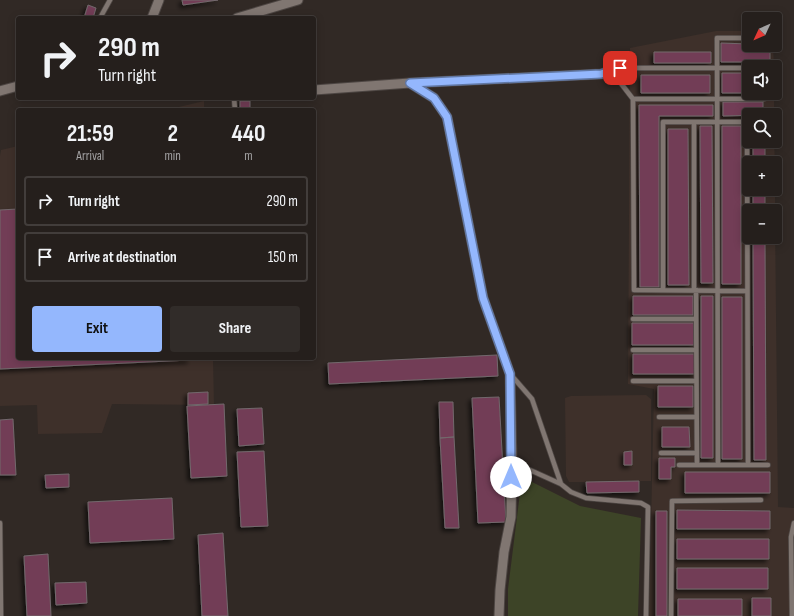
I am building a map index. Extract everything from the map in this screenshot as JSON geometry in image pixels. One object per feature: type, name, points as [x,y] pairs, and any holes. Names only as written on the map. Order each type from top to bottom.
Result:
[{"type":"street","points":[[153,16],[159,0]]},
{"type":"street","points":[[244,16],[298,0]]},
{"type":"street","points":[[316,90],[410,83],[601,74],[620,68]]},
{"type":"street","points":[[410,83],[434,98],[447,117],[483,298],[510,374],[512,463],[510,517],[504,552],[499,616]]},
{"type":"street","points":[[0,91],[16,87]]},
{"type":"lane","points":[[101,16],[110,0]]},
{"type":"lane","points":[[718,465],[717,38],[742,38]]},
{"type":"lane","points":[[620,68],[742,68]]},
{"type":"lane","points":[[601,74],[616,77],[634,99],[634,290],[747,290]]},
{"type":"lane","points":[[634,99],[742,99]]},
{"type":"lane","points":[[663,290],[663,122],[742,122]]},
{"type":"lane","points":[[694,122],[696,465]]},
{"type":"lane","points":[[748,148],[748,465]]},
{"type":"lane","points":[[633,319],[696,319]]},
{"type":"lane","points":[[633,350],[696,350]]},
{"type":"lane","points":[[510,374],[532,399],[561,484]]},
{"type":"lane","points":[[633,381],[696,381]]},
{"type":"lane","points":[[659,417],[696,417]]},
{"type":"lane","points":[[661,452],[696,453]]},
{"type":"lane","points":[[512,463],[561,484],[571,492],[586,498],[641,503],[648,507],[646,616]]},
{"type":"lane","points":[[679,465],[768,465]]},
{"type":"lane","points":[[671,616],[672,500],[761,500]]},
{"type":"lane","points":[[0,523],[1,616]]},
{"type":"lane","points":[[792,616],[791,537],[794,523]]},
{"type":"shaded area","points":[[716,31],[742,31],[742,52],[773,52],[774,60],[742,60],[742,100],[774,100],[774,108],[742,108],[742,148],[774,148],[775,156],[742,156],[742,196],[775,196],[775,204],[742,204],[742,244],[775,244],[778,507],[794,508],[794,616],[649,616],[654,389],[628,384],[630,48]]},
{"type":"shaded area","points":[[204,101],[204,108],[174,108]]},
{"type":"shaded area","points":[[16,146],[16,360],[213,360],[214,405],[112,404],[102,433],[38,434],[37,405],[0,406],[1,150]]},
{"type":"shaded area","points":[[646,395],[651,399],[651,481],[639,481],[639,492],[587,493],[586,482],[569,482],[566,476],[565,398],[571,396]]},
{"type":"green space","points":[[522,477],[580,506],[641,518],[638,616],[508,616],[508,589]]},
{"type":"building","points":[[182,0],[218,0],[183,5]]},
{"type":"building","points":[[88,5],[96,8],[94,16],[85,16]]},
{"type":"building","points":[[721,43],[742,44],[742,52],[770,52],[770,60],[721,62]]},
{"type":"building","points":[[654,52],[711,52],[711,63],[654,63]]},
{"type":"building","points":[[722,73],[742,73],[742,93],[722,93]]},
{"type":"building","points":[[641,75],[710,75],[710,93],[641,93]]},
{"type":"building","points":[[240,101],[250,101],[250,108],[240,108]]},
{"type":"building","points":[[723,102],[763,102],[763,108],[742,108],[742,116],[723,116]]},
{"type":"building","points":[[639,105],[713,105],[713,116],[659,116],[659,287],[640,287]]},
{"type":"building","points":[[700,126],[712,126],[713,283],[701,283]]},
{"type":"building","points":[[722,126],[741,126],[741,284],[722,284]]},
{"type":"building","points":[[668,129],[688,129],[689,285],[668,285]]},
{"type":"building","points":[[753,148],[765,148],[765,156],[753,156]]},
{"type":"building","points":[[753,196],[765,196],[765,204],[753,204]]},
{"type":"building","points":[[16,209],[16,360],[190,360],[0,369],[0,210]]},
{"type":"building","points":[[753,244],[765,244],[766,460],[754,460]]},
{"type":"building","points":[[633,296],[693,296],[693,315],[633,315]]},
{"type":"building","points":[[701,296],[713,296],[713,458],[701,458]]},
{"type":"building","points":[[722,297],[742,297],[742,459],[722,459]]},
{"type":"building","points":[[632,323],[694,323],[694,345],[632,345]]},
{"type":"building","points":[[633,354],[695,354],[695,374],[633,374]]},
{"type":"building","points":[[497,355],[498,376],[329,384],[328,363]]},
{"type":"building","points":[[658,386],[693,386],[693,407],[658,407]]},
{"type":"building","points":[[208,392],[208,404],[188,405],[188,393]]},
{"type":"building","points":[[499,397],[506,522],[478,523],[472,398]]},
{"type":"building","points":[[439,402],[453,402],[454,437],[440,438]]},
{"type":"building","points":[[224,404],[227,476],[191,478],[187,406]]},
{"type":"building","points":[[262,408],[264,444],[239,446],[237,409]]},
{"type":"building","points":[[13,419],[16,475],[0,475],[0,420]]},
{"type":"building","points":[[662,427],[689,427],[690,447],[662,447]]},
{"type":"building","points":[[454,437],[459,528],[445,528],[440,438]]},
{"type":"building","points":[[264,451],[268,526],[241,527],[237,452]]},
{"type":"building","points":[[632,451],[632,465],[624,465],[624,452]]},
{"type":"building","points":[[659,458],[675,458],[675,467],[671,467],[671,479],[659,479]]},
{"type":"building","points":[[685,472],[770,472],[770,493],[685,493]]},
{"type":"building","points":[[69,474],[69,487],[46,488],[45,475]]},
{"type":"building","points":[[639,481],[639,492],[587,493],[586,482]]},
{"type":"building","points":[[172,498],[174,539],[90,543],[88,502]]},
{"type":"building","points":[[677,510],[770,511],[770,529],[677,529]]},
{"type":"building","points":[[656,511],[667,511],[667,616],[656,616]]},
{"type":"building","points":[[223,533],[228,616],[202,616],[198,535]]},
{"type":"building","points":[[677,539],[769,539],[769,559],[677,559]]},
{"type":"building","points":[[48,554],[51,616],[27,616],[24,556]]},
{"type":"building","points":[[677,568],[768,568],[768,589],[677,589]]},
{"type":"building","points":[[86,582],[87,603],[56,605],[55,583]]},
{"type":"building","points":[[752,598],[771,598],[771,616],[752,616]]},
{"type":"building","points":[[678,599],[742,599],[742,616],[678,616]]},
{"type":"route","points":[[511,477],[510,374],[483,298],[447,117],[434,98],[410,83],[601,74],[620,68]]}]
